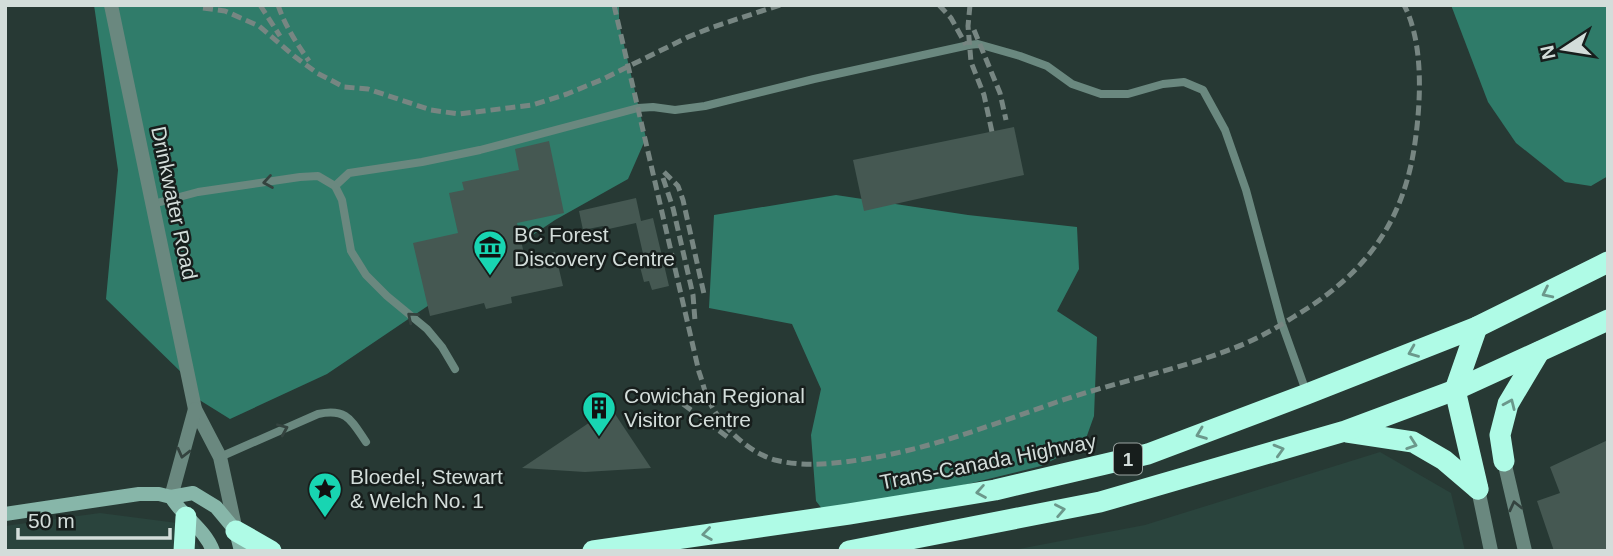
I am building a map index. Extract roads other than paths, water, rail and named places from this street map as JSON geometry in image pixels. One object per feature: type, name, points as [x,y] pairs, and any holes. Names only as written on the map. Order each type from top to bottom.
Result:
[{"type":"highway","name":"Trans-Canada Highway","points":[[593,551],[849,514],[995,489],[1148,454],[1477,327],[1608,262]]},
{"type":"highway","name":"1","points":[[849,551],[1100,502],[1345,431],[1455,390],[1608,320]]},
{"type":"highway","points":[[1477,327],[1455,390],[1478,489]]},
{"type":"highway","points":[[1504,461],[1500,435],[1508,404],[1539,352]]},
{"type":"highway","points":[[1345,431],[1413,442],[1444,460],[1478,489]]},
{"type":"highway","points":[[184,551],[187,517]]},
{"type":"highway","points":[[239,541],[253,539],[271,551]]},
{"type":"street","name":"Drinkwater Road","points":[[111,5],[195,409],[220,457],[239,541]]},
{"type":"street","name":"Drinkwater Road","points":[[171,497],[195,409]]},
{"type":"street","points":[[1504,461],[1525,551]]},
{"type":"street","points":[[1478,489],[1491,551]]},
{"type":"street","points":[[5,514],[139,494],[171,497],[193,493],[216,507],[239,541]]},
{"type":"street","points":[[171,497],[178,510],[200,530],[213,551]]},
{"type":"lane","points":[[335,186],[349,173],[480,150],[638,107],[675,110],[705,106],[969,45],[986,46],[1047,66],[1072,84],[1101,94],[1128,94],[1163,84],[1184,82],[1203,90],[1225,130],[1246,190],[1282,324],[1307,394]]},
{"type":"lane","points":[[152,204],[198,192],[318,176],[335,186],[342,200],[351,251],[366,275],[427,329],[455,369]]},
{"type":"lane","points":[[220,457],[318,414],[331,411],[343,414],[351,421],[366,442]]},
{"type":"railway","points":[[260,5],[280,36]]},
{"type":"railway","points":[[278,5],[309,61]]},
{"type":"railway","points":[[614,5],[707,397],[726,427],[754,451],[775,460],[806,464],[859,460],[910,450],[1080,395],[1198,361],[1257,338],[1343,282],[1379,241],[1403,193],[1411,165],[1418,120],[1419,69],[1415,35],[1404,5]]},
{"type":"railway","points":[[203,8],[225,11],[259,26],[317,73],[344,87],[368,89],[431,110],[459,114],[532,105],[567,94],[688,37],[780,5]]},
{"type":"railway","points":[[939,5],[951,18],[966,45]]},
{"type":"railway","points":[[970,5],[968,26],[971,62],[984,95],[992,132]]},
{"type":"railway","points":[[974,30],[1000,93],[1006,120]]},
{"type":"railway","points":[[664,172],[678,186],[683,200],[704,294]]},
{"type":"railway","points":[[663,178],[673,208],[693,295],[695,321]]},
{"type":"railway","points":[[671,395],[730,439]]},
{"type":"place","name":"BC Forest Discovery Centre","points":[[490,277]]},
{"type":"place","name":"Cowichan Regional Visitor Centre","points":[[599,438]]},
{"type":"place","name":"Bloedel, Stewart & Welch No. 1","points":[[325,519]]}]
